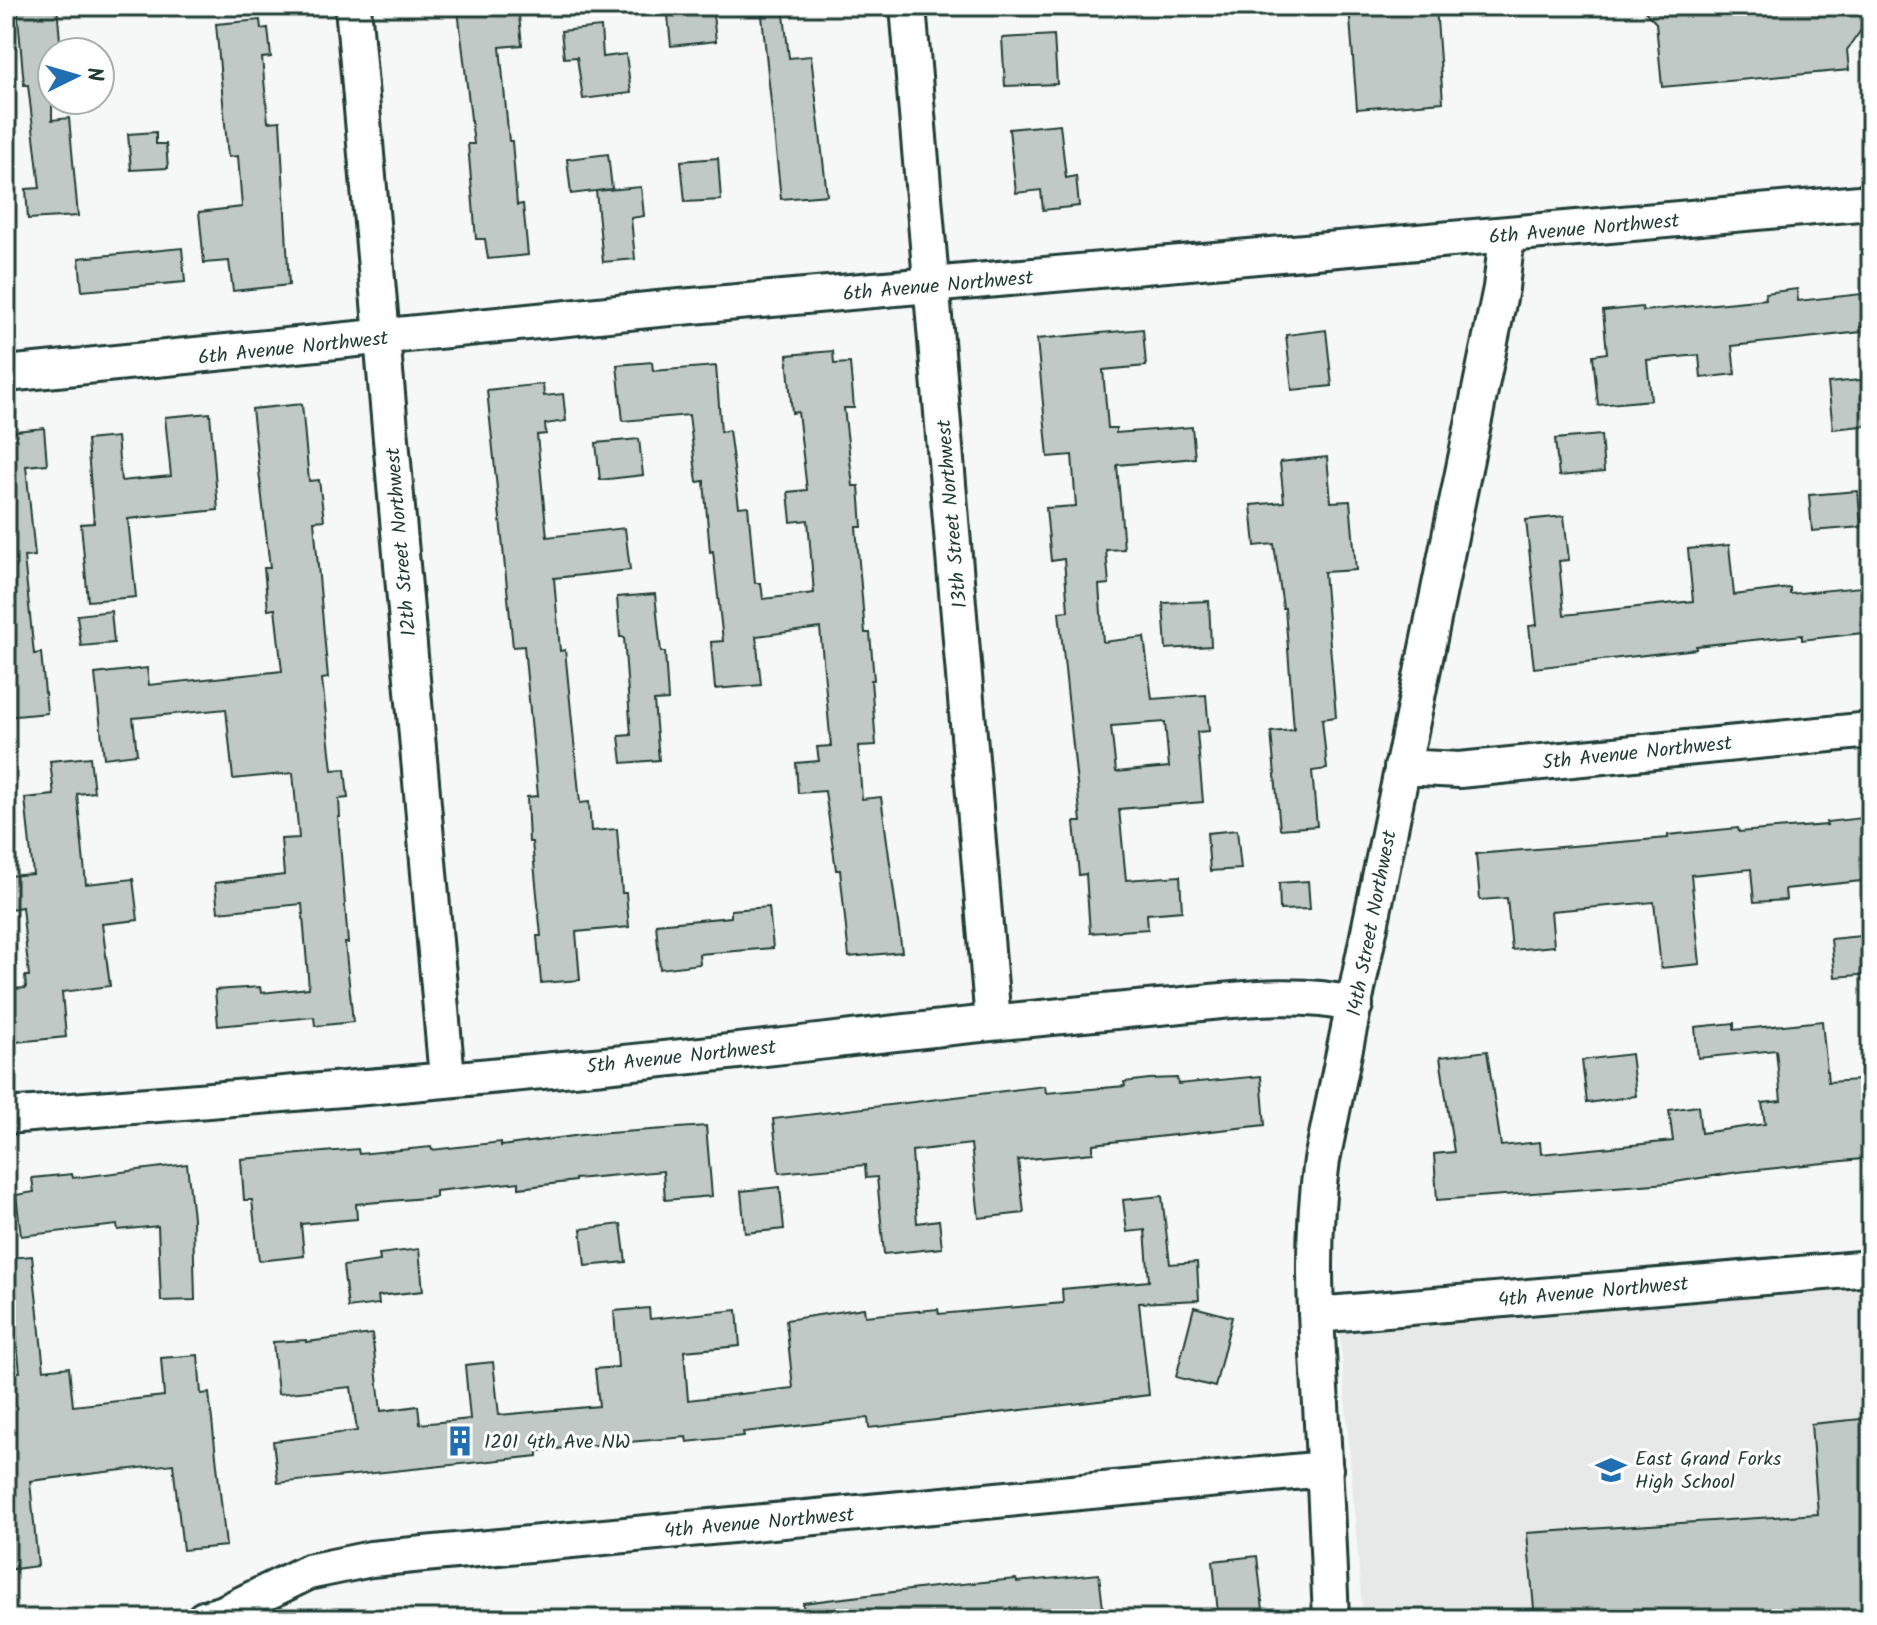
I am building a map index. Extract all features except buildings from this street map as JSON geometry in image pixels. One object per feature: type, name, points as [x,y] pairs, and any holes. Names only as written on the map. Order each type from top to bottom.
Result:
[{"type":"street","name":"12th Street Northwest","points":[[353,6],[447,1078]]},
{"type":"street","name":"13th Street Northwest","points":[[908,6],[993,1022]]},
{"type":"street","name":"6th Avenue Northwest","points":[[6,374],[658,309],[1871,202]]},
{"type":"street","name":"14th Street Northwest","points":[[1331,1619],[1313,1282],[1316,1201],[1501,288],[1507,235]]},
{"type":"street","name":"5th Avenue Northwest","points":[[1402,767],[1459,770],[1871,730]]},
{"type":"street","name":"5th Avenue Northwest","points":[[6,1116],[730,1052],[993,1022],[1271,998],[1329,998],[1355,1005]]},
{"type":"street","name":"4th Avenue Northwest","points":[[1316,1315],[1871,1268]]},
{"type":"street","name":"4th Avenue Northwest","points":[[218,1617],[308,1572],[371,1559],[1325,1469]]},
{"type":"shaded area","name":"East Grand Forks High School","points":[[1871,1278],[1871,1619],[1363,1619],[1339,1321]]},
{"type":"place","name":"1201 4th Ave NW","points":[[460,1441]]},
{"type":"place","name":"East Grand Forks High School","points":[[1611,1470]]}]
